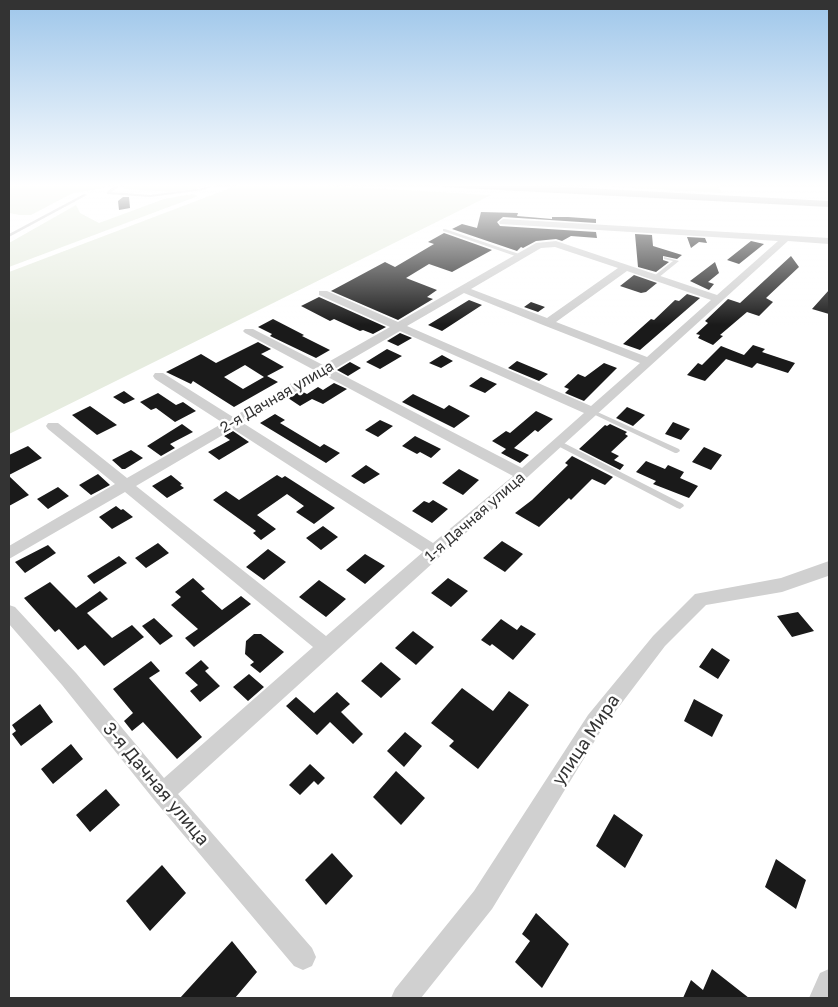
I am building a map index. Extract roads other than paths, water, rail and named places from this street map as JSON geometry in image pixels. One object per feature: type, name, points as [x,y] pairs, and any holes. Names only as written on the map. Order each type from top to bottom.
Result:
[{"type":"street","points":[[653,231],[829,241]]},
{"type":"street","name":"1-я Дачная улица","points":[[163,793],[523,475],[786,239]]},
{"type":"street","name":"2-я Дачная улица","points":[[9,553],[124,484],[539,244],[556,244],[626,267]]},
{"type":"street","points":[[547,323],[626,267],[719,299]]},
{"type":"street","points":[[463,289],[648,362]]},
{"type":"street","points":[[323,293],[593,412]]},
{"type":"street","points":[[249,331],[523,475]]},
{"type":"street","points":[[159,376],[434,552]]},
{"type":"street","points":[[53,426],[327,648]]},
{"type":"street","name":"улица Мира","points":[[404,998],[483,900],[595,722],[659,641],[701,599],[782,585],[829,567]]},
{"type":"street","name":"3-я Дачная улица","points":[[9,612],[69,679],[163,793],[303,956]]},
{"type":"street","points":[[822,998],[829,982]]},
{"type":"lane","points":[[448,231],[520,256]]},
{"type":"lane","points":[[656,277],[677,261],[666,258]]},
{"type":"lane","points":[[593,412],[678,451]]},
{"type":"lane","points":[[558,443],[680,506]]}]
